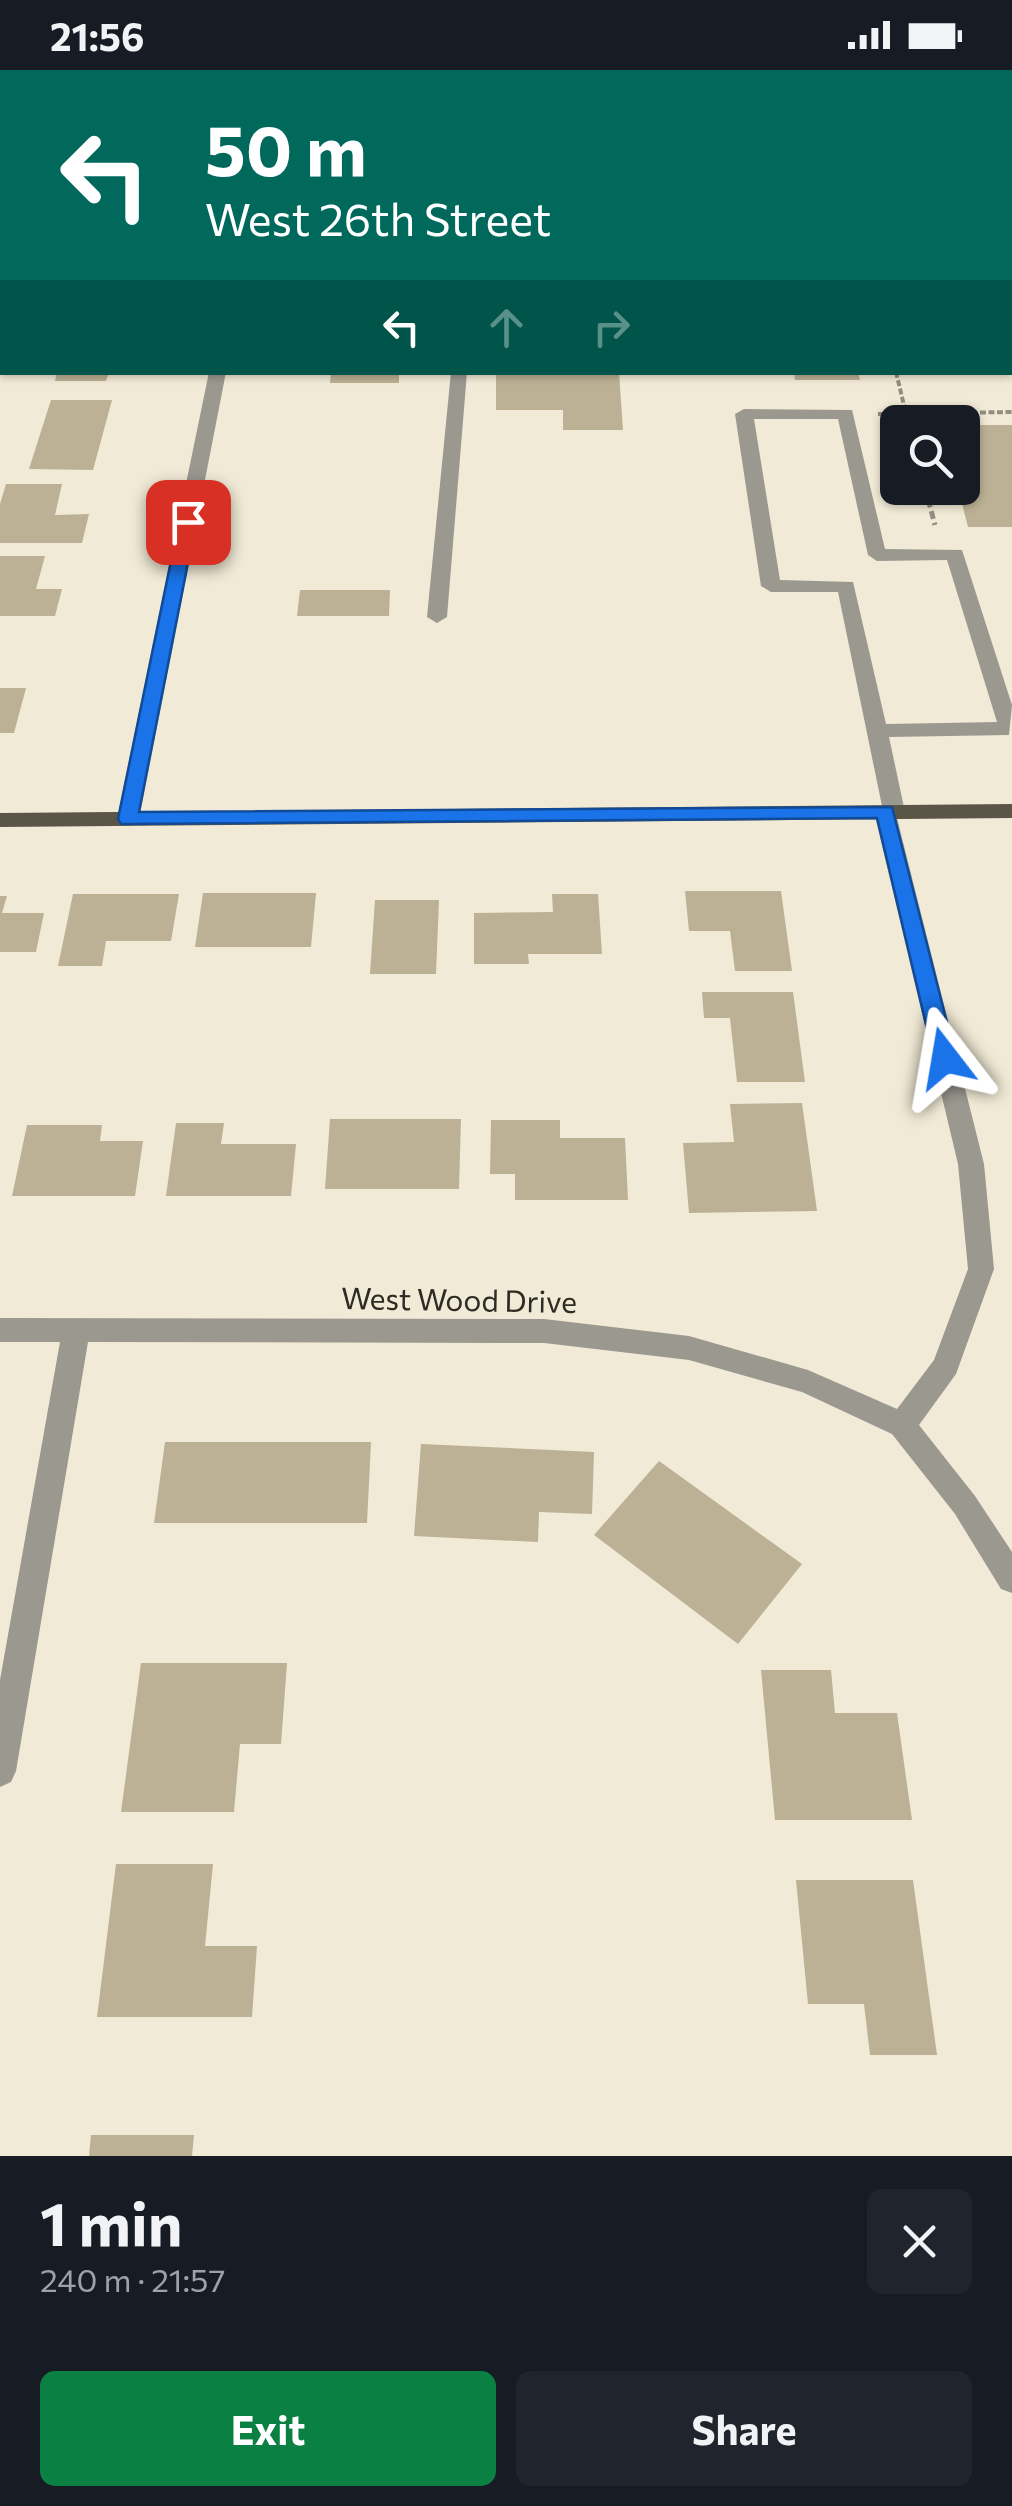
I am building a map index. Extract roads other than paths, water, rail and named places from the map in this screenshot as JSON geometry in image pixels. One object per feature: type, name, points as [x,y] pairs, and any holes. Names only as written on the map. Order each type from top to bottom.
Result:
[{"type":"main road","points":[[0,820],[1012,811]]},
{"type":"street","points":[[128,819],[217,375]]},
{"type":"street","points":[[437,617],[458,375]]},
{"type":"street","points":[[876,731],[1009,728],[956,554],[877,556],[846,414],[744,414],[772,586],[846,586],[890,812],[971,1164],[981,1270],[946,1366],[902,1425],[966,1505],[1012,1579]]},
{"type":"street","name":"West Wood Drive","points":[[0,1330],[544,1332],[689,1348],[808,1382],[902,1425]]},
{"type":"street","points":[[0,1771],[76,1330]]}]
